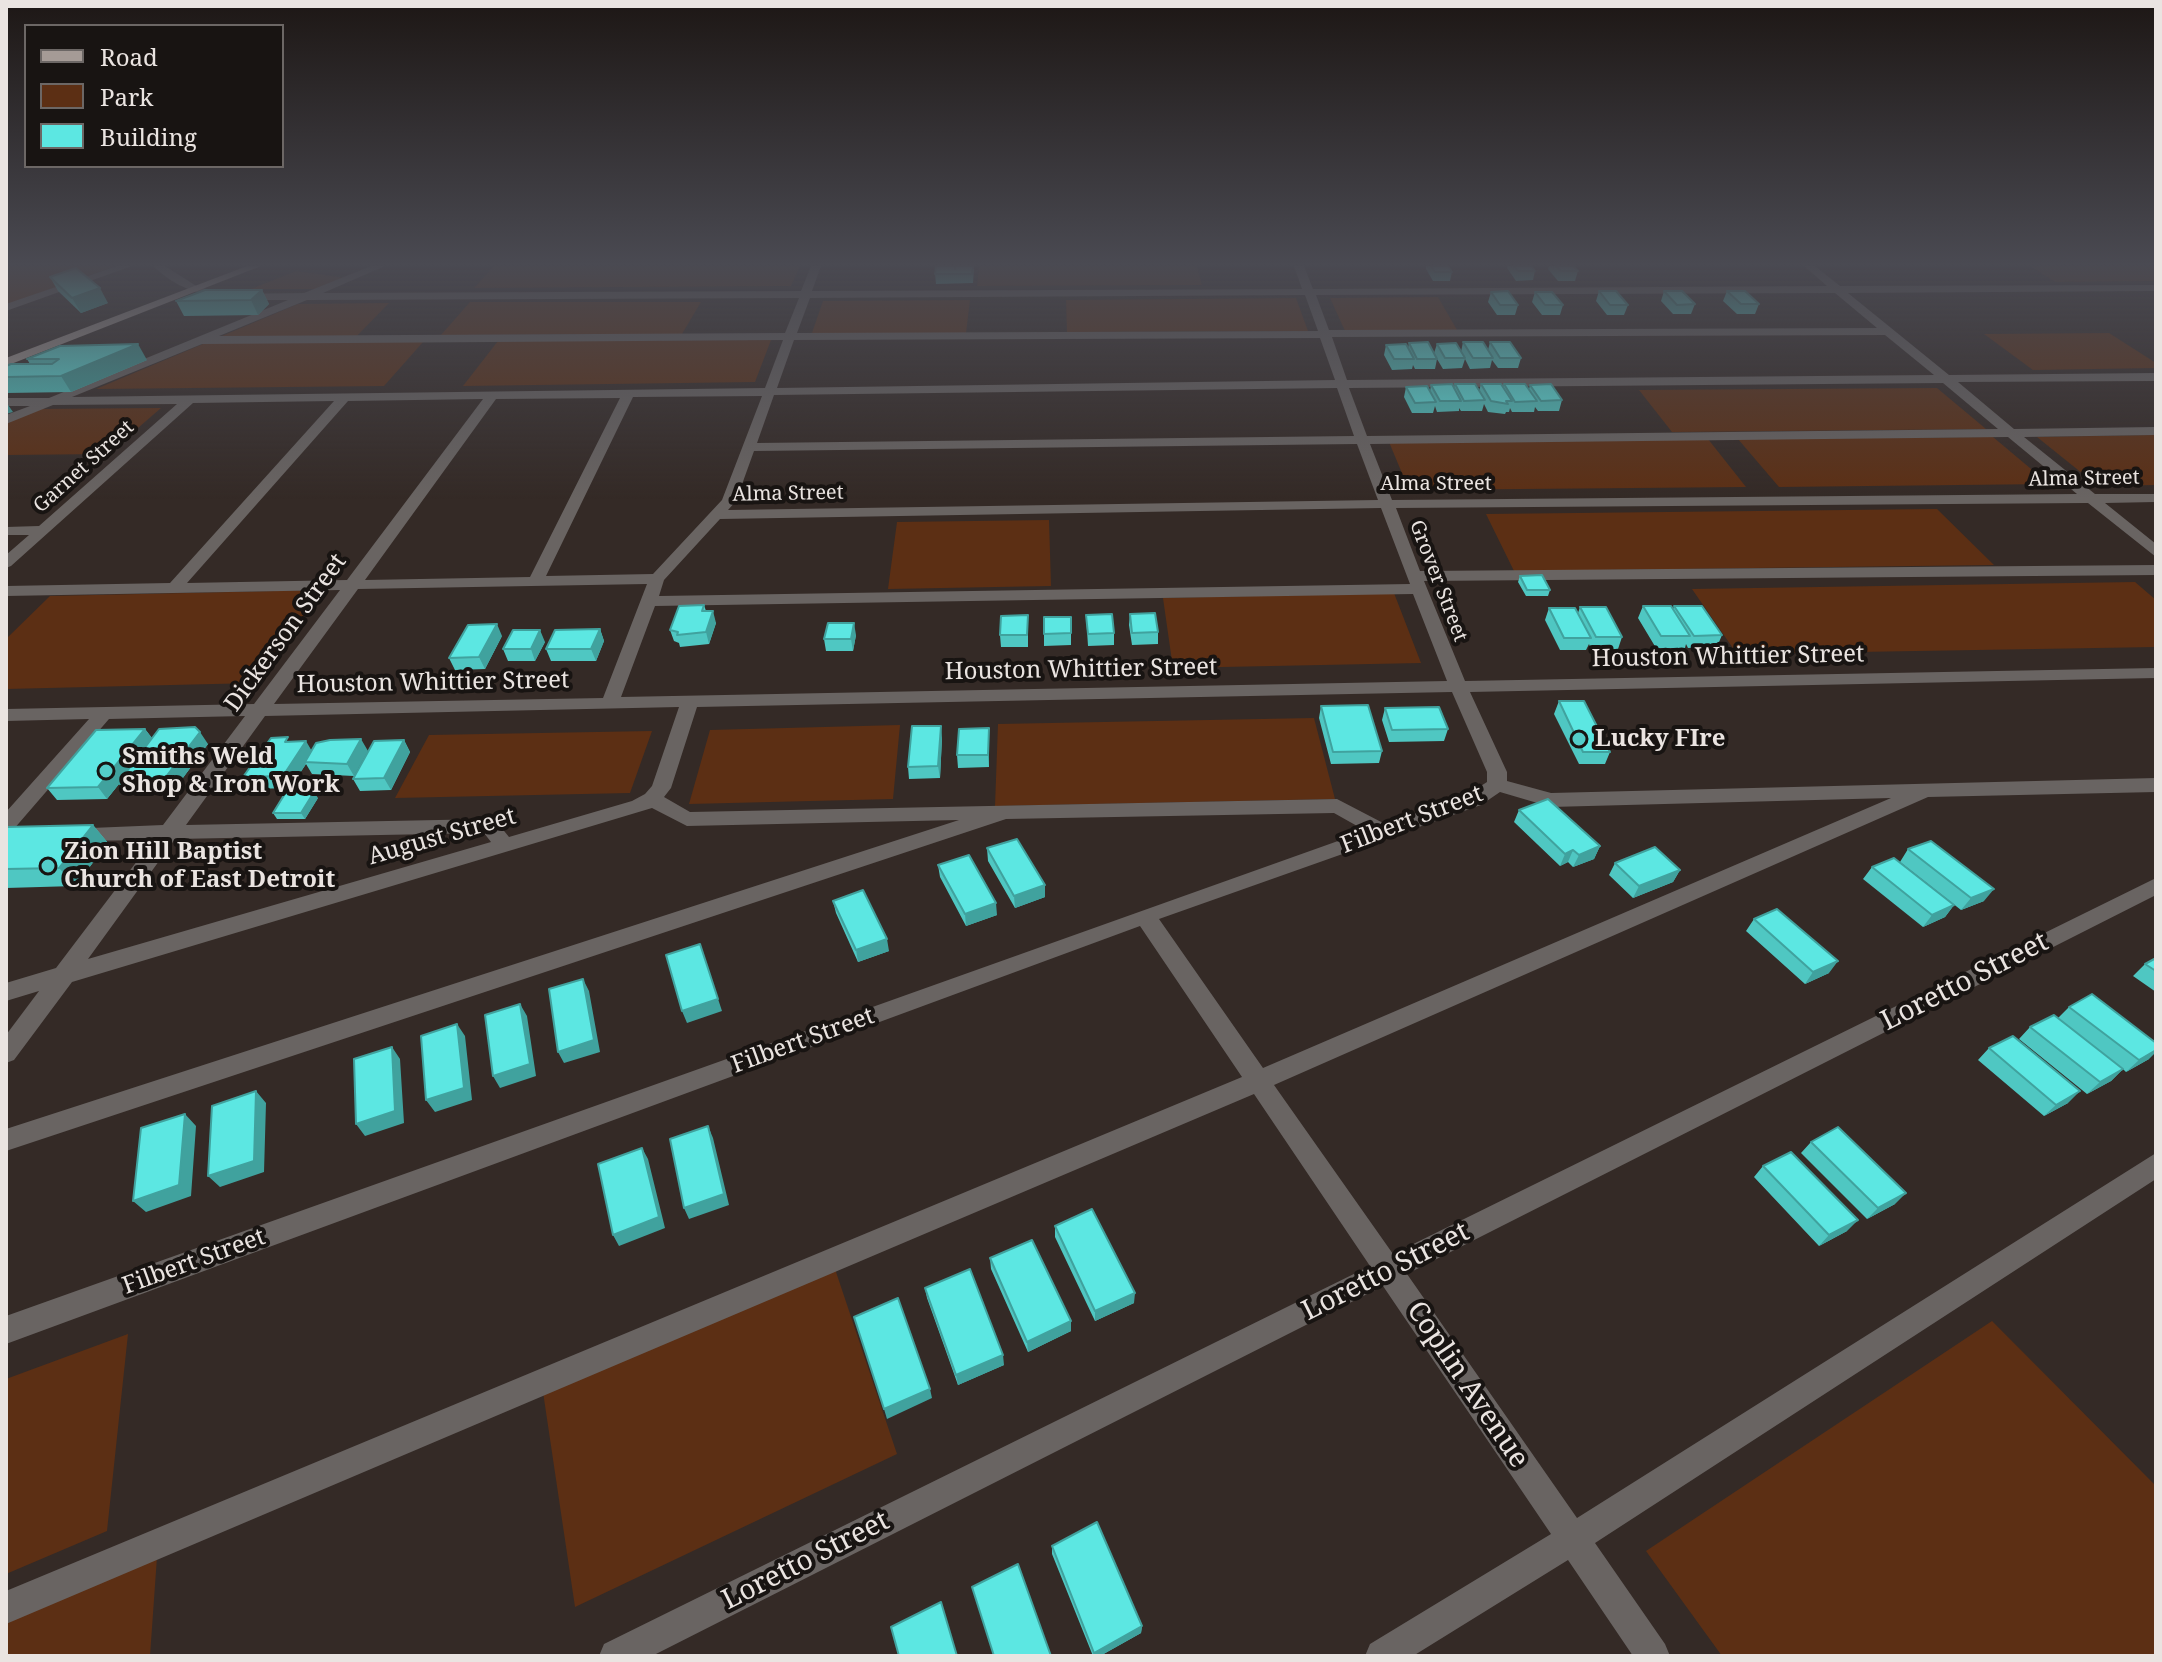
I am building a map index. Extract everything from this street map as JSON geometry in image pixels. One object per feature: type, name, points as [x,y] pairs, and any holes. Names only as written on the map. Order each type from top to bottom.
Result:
[{"type":"main road","points":[[6,362],[54,344]]},
{"type":"street","points":[[6,420],[192,344]]},
{"type":"street","points":[[610,703],[657,579],[729,501],[787,344]]},
{"type":"street","name":"Grover Street","points":[[1329,344],[1362,439],[1459,686]]},
{"type":"street","points":[[1902,344],[2156,552]]},
{"type":"street","points":[[6,402],[1342,384],[2156,377]]},
{"type":"street","points":[[535,582],[628,394]]},
{"type":"street","name":"Dickerson Street","points":[[6,1053],[492,396]]},
{"type":"street","points":[[173,589],[344,398]]},
{"type":"street","name":"Garnet Street","points":[[6,563],[189,400]]},
{"type":"street","points":[[749,447],[2156,431]]},
{"type":"street","name":"Alma Street","points":[[717,515],[1387,504],[2156,498]]},
{"type":"street","points":[[6,531],[43,530]]},
{"type":"street","points":[[649,601],[1417,582],[2156,570]]},
{"type":"street","points":[[6,591],[657,579]]},
{"type":"street","name":"Houston Whittier Street","points":[[13,715],[2156,673]]},
{"type":"street","name":"Filbert Street","points":[[6,1330],[1145,916],[1474,800],[1497,785],[1497,772],[1459,686]]},
{"type":"street","points":[[690,701],[661,788],[652,799],[687,819],[1337,806],[1384,832]]},
{"type":"street","points":[[11,832],[104,713]]},
{"type":"street","points":[[6,729],[13,715]]},
{"type":"street","points":[[1497,785],[1551,800],[2156,785]]},
{"type":"street","points":[[6,1608],[1258,1081],[1925,791]]},
{"type":"street","name":"August Street","points":[[6,992],[639,806],[652,799]]},
{"type":"street","points":[[6,1140],[1004,813]]},
{"type":"street","points":[[51,834],[489,826],[505,846]]},
{"type":"street","name":"Loretto Street","points":[[616,1656],[2156,886]]},
{"type":"street","name":"Coplin Avenue","points":[[1145,916],[1653,1656]]},
{"type":"street","points":[[1382,1656],[1573,1539],[2156,1165]]},
{"type":"green space","points":[[204,344],[422,344],[384,386],[96,389]]},
{"type":"green space","points":[[496,344],[770,344],[755,382],[463,386]]},
{"type":"green space","points":[[1997,344],[2126,344],[2156,363],[2156,368],[2033,370]]},
{"type":"green space","points":[[1937,388],[1986,429],[1672,432],[1639,390]]},
{"type":"green space","points":[[161,408],[108,454],[6,455],[6,422],[37,409]]},
{"type":"green space","points":[[2156,435],[2156,485],[2098,486],[2037,437]]},
{"type":"green space","points":[[1993,437],[2049,484],[1779,487],[1738,439]]},
{"type":"green space","points":[[1708,439],[1746,487],[1409,490],[1389,442]]},
{"type":"green space","points":[[1937,509],[1994,565],[1514,571],[1486,514]]},
{"type":"green space","points":[[1049,520],[1051,586],[888,589],[897,522]]},
{"type":"green space","points":[[2135,582],[2156,600],[2156,647],[1737,654],[1692,589]]},
{"type":"green space","points":[[323,590],[255,683],[6,689],[6,639],[50,596]]},
{"type":"green space","points":[[1394,593],[1421,663],[1173,668],[1163,598]]},
{"type":"green space","points":[[1314,718],[1335,799],[995,806],[998,724]]},
{"type":"green space","points":[[900,725],[893,799],[689,804],[710,730]]},
{"type":"green space","points":[[652,731],[630,793],[395,798],[429,735]]},
{"type":"green space","points":[[835,1269],[897,1454],[575,1607],[543,1392]]},
{"type":"green space","points":[[1992,1321],[2156,1486],[2156,1656],[1722,1656],[1646,1551]]},
{"type":"green space","points":[[128,1334],[107,1531],[6,1574],[6,1379]]},
{"type":"green space","points":[[157,1557],[150,1656],[6,1656],[6,1620]]},
{"type":"building","points":[[138,344],[61,376],[6,377],[6,366],[11,364],[52,364],[59,359],[27,359],[60,346]]},
{"type":"building","points":[[1406,344],[1414,359],[1394,359],[1386,345]]},
{"type":"building","points":[[1409,344],[1429,344],[1437,359],[1417,359]]},
{"type":"building","points":[[1437,344],[1456,344],[1465,358],[1445,358]]},
{"type":"building","points":[[1464,344],[1484,344],[1493,358],[1473,358]]},
{"type":"building","points":[[1491,344],[1511,344],[1521,358],[1500,358]]},
{"type":"building","points":[[1452,384],[1461,401],[1440,401],[1431,385]]},
{"type":"building","points":[[1455,384],[1475,384],[1485,400],[1464,401]]},
{"type":"building","points":[[1481,384],[1501,384],[1512,401],[1506,401],[1508,404],[1491,401]]},
{"type":"building","points":[[1504,384],[1525,384],[1537,401],[1515,402]]},
{"type":"building","points":[[1551,384],[1562,400],[1541,401],[1530,385]]},
{"type":"building","points":[[1427,386],[1436,402],[1415,403],[1406,387]]},
{"type":"building","points":[[1542,575],[1550,590],[1527,590],[1520,576]]},
{"type":"building","points":[[704,605],[702,611],[713,611],[706,632],[677,635],[678,632],[670,630],[679,606]]},
{"type":"building","points":[[1643,606],[1671,606],[1690,636],[1661,636]]},
{"type":"building","points":[[1674,606],[1702,606],[1722,635],[1694,636]]},
{"type":"building","points":[[1580,607],[1606,607],[1622,637],[1596,637]]},
{"type":"building","points":[[1549,608],[1575,608],[1591,638],[1564,638]]},
{"type":"building","points":[[1155,613],[1158,632],[1132,633],[1130,614]]},
{"type":"building","points":[[1112,614],[1114,633],[1088,634],[1086,615]]},
{"type":"building","points":[[1028,615],[1027,635],[1000,635],[1001,616]]},
{"type":"building","points":[[1044,617],[1071,617],[1071,633],[1044,634]]},
{"type":"building","points":[[828,623],[854,623],[851,639],[824,639]]},
{"type":"building","points":[[497,624],[479,657],[449,658],[468,625]]},
{"type":"building","points":[[600,629],[591,649],[546,649],[555,630]]},
{"type":"building","points":[[513,630],[540,630],[531,649],[503,649]]},
{"type":"building","points":[[1559,701],[1584,701],[1610,752],[1583,752]]},
{"type":"building","points":[[1368,705],[1382,751],[1333,752],[1321,706]]},
{"type":"building","points":[[1439,707],[1448,729],[1392,730],[1385,708]]},
{"type":"building","points":[[912,726],[941,726],[938,766],[908,767]]},
{"type":"building","points":[[195,727],[200,732],[162,782],[118,783],[159,729]]},
{"type":"building","points":[[989,728],[988,755],[957,755],[959,729]]},
{"type":"building","points":[[145,729],[98,787],[47,788],[96,730]]},
{"type":"building","points":[[288,737],[285,742],[306,741],[283,776],[243,777],[271,738]]},
{"type":"building","points":[[361,739],[347,764],[305,762],[316,743]]},
{"type":"building","points":[[404,740],[384,778],[353,779],[374,741]]},
{"type":"building","points":[[286,792],[314,792],[301,813],[273,813]]},
{"type":"building","points":[[1548,799],[1600,846],[1579,855],[1573,850],[1565,854],[1519,810]]},
{"type":"building","points":[[93,825],[59,868],[6,869],[6,827]]},
{"type":"building","points":[[1017,839],[1045,885],[1014,896],[987,848]]},
{"type":"building","points":[[1931,841],[1994,889],[1971,898],[1908,849]]},
{"type":"building","points":[[1655,847],[1680,870],[1639,886],[1615,863]]},
{"type":"building","points":[[969,855],[996,903],[965,914],[938,865]]},
{"type":"building","points":[[1894,858],[1954,905],[1932,915],[1872,867]]},
{"type":"building","points":[[863,890],[887,939],[856,950],[833,901]]},
{"type":"building","points":[[1777,909],[1838,961],[1813,972],[1754,919]]},
{"type":"building","points":[[700,944],[718,999],[682,1011],[666,955]]},
{"type":"building","points":[[2156,958],[2156,971],[2145,964]]},
{"type":"building","points":[[583,979],[594,1040],[558,1052],[549,989]]},
{"type":"building","points":[[2092,994],[2156,1043],[2156,1050],[2139,1060],[2069,1007]]},
{"type":"building","points":[[520,1004],[530,1064],[493,1076],[485,1015]]},
{"type":"building","points":[[2054,1015],[2123,1069],[2100,1082],[2030,1027]]},
{"type":"building","points":[[457,1024],[464,1088],[426,1100],[421,1036]]},
{"type":"building","points":[[2013,1036],[2080,1091],[2056,1105],[1989,1048]]},
{"type":"building","points":[[392,1047],[395,1111],[356,1124],[354,1059]]},
{"type":"building","points":[[256,1091],[254,1161],[208,1176],[212,1106]]},
{"type":"building","points":[[185,1114],[179,1185],[133,1201],[141,1128]]},
{"type":"building","points":[[708,1126],[724,1194],[684,1208],[670,1139]]},
{"type":"building","points":[[1838,1127],[1906,1193],[1878,1208],[1811,1142]]},
{"type":"building","points":[[642,1148],[659,1217],[613,1235],[598,1164]]},
{"type":"building","points":[[1791,1152],[1858,1220],[1829,1235],[1763,1166]]},
{"type":"building","points":[[1092,1209],[1135,1293],[1095,1311],[1055,1226]]},
{"type":"building","points":[[1032,1240],[1071,1321],[1027,1342],[990,1258]]},
{"type":"building","points":[[970,1269],[1003,1355],[956,1375],[925,1288]]},
{"type":"building","points":[[898,1298],[930,1389],[884,1409],[854,1317]]},
{"type":"building","points":[[1097,1522],[1142,1626],[1094,1653],[1052,1546]]},
{"type":"building","points":[[1018,1564],[1051,1656],[994,1656],[972,1587]]},
{"type":"building","points":[[941,1602],[957,1656],[899,1656],[891,1627]]},
{"type":"place","name":"Lucky FIre","points":[[1579,739]]},
{"type":"place","name":"Smiths Weld Shop & Iron Work","points":[[106,771]]},
{"type":"place","name":"Zion Hill Baptist Church of East Detroit","points":[[48,866]]}]
